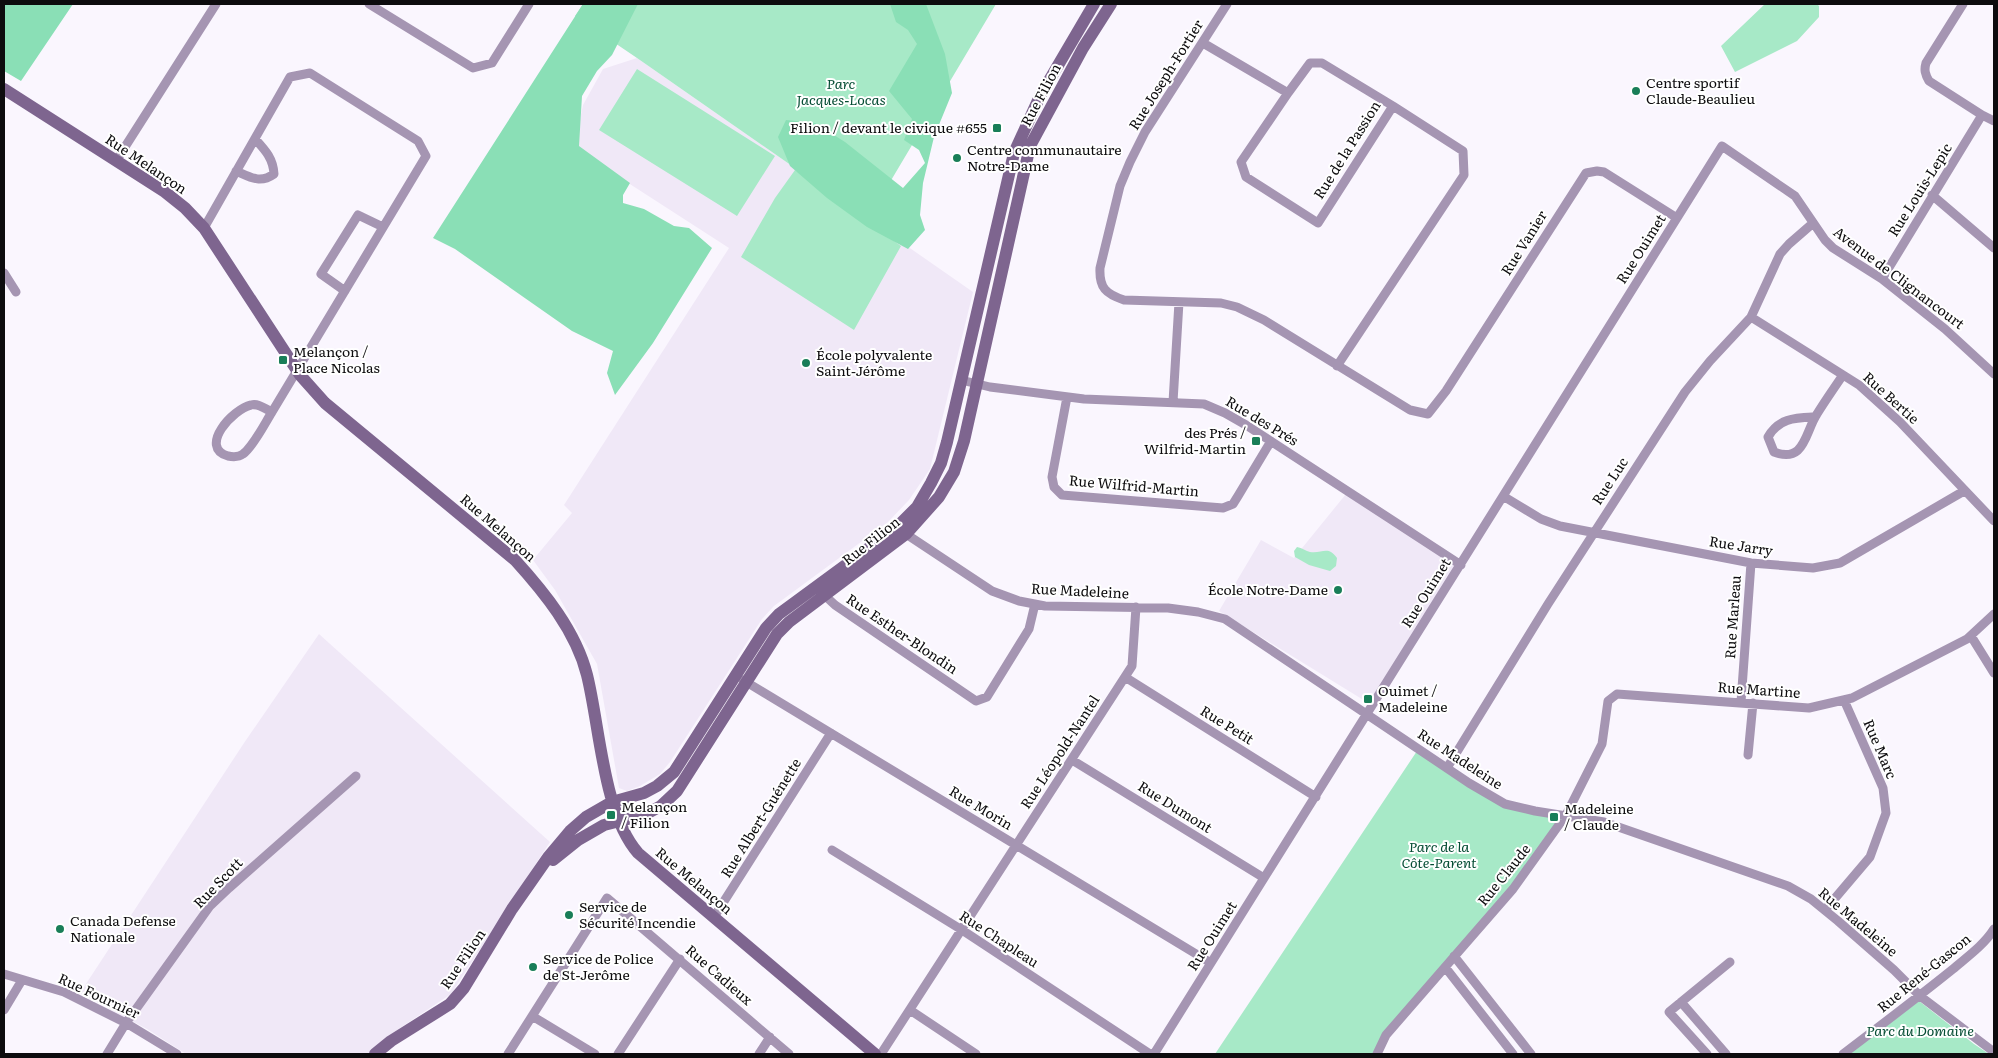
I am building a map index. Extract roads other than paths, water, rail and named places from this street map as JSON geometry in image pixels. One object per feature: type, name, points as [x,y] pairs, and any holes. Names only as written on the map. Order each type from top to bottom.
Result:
[{"type":"street","points":[[116,161],[216,4]]},
{"type":"street","points":[[369,4],[473,68],[492,63],[529,4]]},
{"type":"street","name":"Rue Filion","points":[[375,1054],[391,1041],[450,1004],[464,988],[512,909],[549,856],[570,831],[586,816],[612,802],[644,793],[657,786],[674,772],[741,679],[777,634],[789,622],[825,596],[939,497],[954,470],[964,441],[1024,144],[1040,96],[1094,4]]},
{"type":"street","name":"Rue Filion","points":[[534,879],[557,856],[578,840],[604,826],[644,815],[661,806],[677,791],[741,679],[766,628],[779,614],[815,587],[901,531],[932,483],[941,463],[983,294],[1014,153],[1024,144],[1111,4]]},
{"type":"street","name":"Rue Joseph-Fortier","points":[[1227,4],[1145,132],[1130,162],[1120,186],[1100,268],[1103,288],[1111,296],[1124,300],[1222,303],[1237,307],[1264,320],[1410,410],[1428,414]]},
{"type":"street","points":[[1963,4],[1924,69],[1929,81],[1994,121]]},
{"type":"street","points":[[1203,43],[1288,93]]},
{"type":"street","name":"Rue de la Passion","points":[[1310,63],[1322,63],[1393,106],[1318,222],[1246,177],[1241,162],[1310,63]]},
{"type":"street","points":[[204,228],[290,77],[310,73],[418,141],[426,156],[296,369],[272,412],[243,454],[234,457],[228,456],[222,454],[216,446],[216,438],[234,413],[251,405],[260,406],[272,412]]},
{"type":"street","name":"Rue Melançon","points":[[4,89],[165,192],[185,208],[204,228],[296,369],[325,402],[515,560],[542,590],[577,646],[587,674],[612,802],[626,841],[875,1054]]},
{"type":"street","points":[[1338,366],[1464,175],[1463,151],[1393,106]]},
{"type":"street","name":"Rue Louis-Lepic","points":[[1882,278],[1982,115]]},
{"type":"street","points":[[236,170],[253,179],[266,180],[274,174],[273,163],[266,151],[254,138]]},
{"type":"street","name":"Rue Ouimet","points":[[1154,1054],[1722,146]]},
{"type":"street","name":"Avenue de Clignancourt","points":[[1722,146],[1795,196],[1812,224],[1833,248],[1882,278],[1945,329],[1994,374]]},
{"type":"street","name":"Rue Vanier","points":[[1428,414],[1446,391],[1586,173],[1604,172],[1676,218]]},
{"type":"street","points":[[1932,195],[1994,248]]},
{"type":"street","points":[[345,291],[321,274],[358,215],[383,227]]},
{"type":"street","name":"Rue Luc","points":[[1447,768],[1684,392],[1751,317],[1780,254],[1812,224]]},
{"type":"street","points":[[4,273],[16,292]]},
{"type":"street","points":[[1173,402],[1179,302]]},
{"type":"street","name":"Rue Bertie","points":[[1751,317],[1859,386],[1900,422],[1994,521]]},
{"type":"street","points":[[1815,417],[1794,418],[1783,421],[1773,428],[1768,437],[1774,452],[1782,455],[1798,450],[1808,437],[1815,417],[1843,375]]},
{"type":"street","name":"Rue des Prés","points":[[961,380],[1067,397],[1204,404],[1225,412],[1460,565]]},
{"type":"street","name":"Rue Wilfrid-Martin","points":[[1067,397],[1052,477],[1054,487],[1062,495],[1223,508],[1233,504],[1271,441]]},
{"type":"street","points":[[941,463],[954,470]]},
{"type":"street","name":"Rue Jarry","points":[[1503,496],[1541,519],[1560,526],[1751,563],[1813,568],[1840,563],[1964,491]]},
{"type":"street","name":"Rue Madeleine","points":[[901,531],[992,591],[1019,601],[1036,604],[1168,608],[1198,612],[1225,620],[1447,768],[1505,804],[1535,811],[1604,822],[1641,833],[1788,886],[1824,910],[1894,970],[1920,996],[1994,1052]]},
{"type":"street","name":"Rue Marleau","points":[[1741,702],[1751,563]]},
{"type":"street","name":"Rue Esther-Blondin","points":[[815,587],[836,605],[976,700],[987,698],[1029,628],[1036,604]]},
{"type":"street","name":"Rue Léopold-Nantel","points":[[881,1054],[1132,666],[1136,607]]},
{"type":"street","name":"Rue Martine","points":[[1617,694],[1809,708],[1852,698],[1971,636],[1994,614]]},
{"type":"street","points":[[1971,636],[1994,674]]},
{"type":"street","name":"Rue Petit","points":[[1125,677],[1316,797]]},
{"type":"street","name":"Rue Morin","points":[[741,679],[1212,963]]},
{"type":"street","name":"Rue Claude","points":[[1376,1054],[1386,1034],[1513,889],[1566,815],[1602,744],[1608,701],[1617,694]]},
{"type":"street","name":"Rue Marc","points":[[1824,910],[1870,857],[1886,813],[1883,788],[1844,700]]},
{"type":"street","points":[[1748,755],[1753,703]]},
{"type":"street","name":"Rue Albert-Guénette","points":[[714,917],[831,733]]},
{"type":"street","name":"Rue Dumont","points":[[1072,760],[1264,878]]},
{"type":"street","name":"Rue Scott","points":[[107,1054],[126,1023],[210,906],[356,776]]},
{"type":"street","name":"Rue Chapleau","points":[[832,850],[962,930],[1150,1054]]},
{"type":"street","name":"Rue Cadieux","points":[[532,1016],[607,898],[789,1054]]},
{"type":"street","name":"Rue René-Gascon","points":[[1844,1054],[1920,996],[1990,936],[1994,929]]},
{"type":"street","points":[[1454,956],[1531,1054]]},
{"type":"street","points":[[618,1054],[680,959]]},
{"type":"street","points":[[1706,1054],[1669,1012],[1730,962]]},
{"type":"street","points":[[1445,966],[1513,1054]]},
{"type":"street","name":"Rue Fournier","points":[[4,974],[64,992],[126,1023],[177,1054]]},
{"type":"street","points":[[4,1010],[22,980]]},
{"type":"street","points":[[1681,1002],[1726,1054]]},
{"type":"street","points":[[910,1010],[976,1054]]},
{"type":"street","points":[[508,1054],[532,1016],[595,1054]]},
{"type":"street","points":[[759,1054],[770,1037]]},
{"type":"place","name":"Centre sportif Claude-Beaulieu","points":[[1636,91]]},
{"type":"place","name":"Filion / devant le civique #655","points":[[997,128]]},
{"type":"place","name":"Centre communautaire Notre-Dame","points":[[957,158]]},
{"type":"place","name":"Melançon / Place Nicolas","points":[[283,360]]},
{"type":"place","name":"École polyvalente Saint-Jérôme","points":[[806,363]]},
{"type":"place","name":"des Prés / Wilfrid-Martin","points":[[1256,441]]},
{"type":"place","name":"École Notre-Dame","points":[[1338,590]]},
{"type":"place","name":"Ouimet / Madeleine","points":[[1368,699]]},
{"type":"place","name":"Melançon / Filion","points":[[611,815]]},
{"type":"place","name":"Madeleine / Claude","points":[[1554,817]]},
{"type":"place","name":"Service de Sécurité Incendie","points":[[569,915]]},
{"type":"place","name":"Canada Defense Nationale","points":[[60,929]]},
{"type":"place","name":"Service de Police de St-Jerôme","points":[[533,967]]},
{"type":"park label","name":"Parc Jacques-Locas","points":[[841,92]]},
{"type":"park label","name":"Parc de la Côte-Parent","points":[[1439,856]]},
{"type":"park label","name":"Parc du Domaine","points":[[1920,1031]]}]
